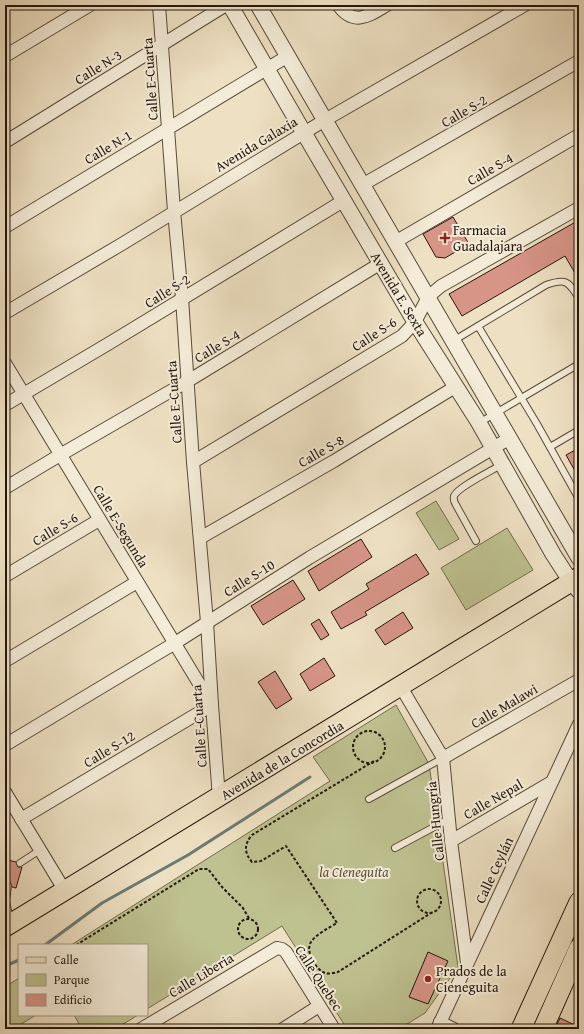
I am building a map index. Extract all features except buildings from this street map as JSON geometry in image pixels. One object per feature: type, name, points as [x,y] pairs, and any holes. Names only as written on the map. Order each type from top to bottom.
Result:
[{"type":"main road","name":"Avenida de la Concordia","points":[[8,925],[401,687],[575,584]]},
{"type":"main road","points":[[521,1029],[579,902]]},
{"type":"main road","points":[[543,1029],[579,948]]},
{"type":"street","points":[[5,56],[90,5]]},
{"type":"street","name":"Calle E-Cuarta","points":[[160,5],[174,211],[207,622],[219,798]]},
{"type":"street","name":"Calle N-3","points":[[5,142],[226,5]]},
{"type":"street","name":"Avenida E. Sexta","points":[[230,5],[415,322],[479,423],[501,465],[553,554],[575,584]]},
{"type":"street","name":"Avenida E. Sexta","points":[[258,5],[579,558]]},
{"type":"street","points":[[340,8],[348,16],[358,18],[368,16],[387,5]]},
{"type":"street","name":"Avenida Galaxia","points":[[5,314],[325,120],[525,5]]},
{"type":"street","name":"Calle N-1","points":[[5,227],[288,56]]},
{"type":"street","name":"Calle S-2","points":[[362,185],[579,61]]},
{"type":"street","name":"Calle S-4","points":[[395,242],[579,134]]},
{"type":"street","name":"Calle S-2","points":[[5,406],[343,201]]},
{"type":"street","name":"Calle S-6","points":[[193,462],[402,336],[415,322],[428,297],[441,286],[579,208]]},
{"type":"street","name":"Calle S-4","points":[[5,488],[188,381],[381,262]]},
{"type":"street","name":"Calle E-Segunda","points":[[5,363],[212,705]]},
{"type":"street","name":"Calle S-8","points":[[200,538],[334,461],[456,387]]},
{"type":"street","name":"Calle S-10","points":[[5,745],[175,643],[309,558],[510,438]]},
{"type":"street","name":"Calle S-6","points":[[5,576],[99,520]]},
{"type":"street","points":[[5,661],[137,582]]},
{"type":"street","name":"Calle Malawi","points":[[443,758],[579,680]]},
{"type":"street","name":"Calle Hungría","points":[[401,687],[443,758],[451,841],[468,963]]},
{"type":"street","name":"Calle S-12","points":[[21,818],[212,705]]},
{"type":"street","name":"Calle Ceylán","points":[[438,1026],[550,783],[579,724]]},
{"type":"street","name":"Calle Nepal","points":[[451,841],[550,783]]},
{"type":"street","points":[[5,792],[65,891]]},
{"type":"street","name":"Calle Quebec","points":[[277,948],[282,948],[286,952],[334,1029]]},
{"type":"street","name":"Calle Liberia","points":[[141,1029],[277,948]]},
{"type":"street","points":[[282,1029],[319,1006]]},
{"type":"street","points":[[429,1029],[438,1026],[454,1029]]},
{"type":"lane","points":[[453,341],[546,285],[558,281],[565,282],[571,286],[579,298]]},
{"type":"lane","points":[[478,326],[522,398],[579,499]]},
{"type":"lane","points":[[479,423],[579,364]]},
{"type":"lane","points":[[550,448],[579,430]]},
{"type":"lane","points":[[476,541],[453,499],[455,494],[465,485],[501,465]]},
{"type":"lane","points":[[369,799],[443,758]]},
{"type":"lane","points":[[395,848],[449,819]]},
{"type":"lane","points":[[20,863],[40,850]]},
{"type":"lane","points":[[8,886],[6,901],[8,925]]},
{"type":"path","points":[[373,762],[367,763],[358,759],[353,750],[357,736],[365,731],[375,732],[382,739],[384,743],[381,757],[373,762],[252,835],[246,847],[246,856],[252,862],[261,861],[286,846],[337,923],[310,942],[310,956],[316,966],[323,973],[332,974],[338,972],[438,909],[441,898],[436,892],[429,890],[422,892],[417,903],[424,912],[431,913]]},
{"type":"path","points":[[78,944],[199,869],[208,869],[222,887],[243,908],[250,920],[256,923],[257,930],[254,935],[246,938],[241,936],[238,927],[244,920],[250,920]]},
{"type":"path","points":[[309,965],[314,962]]},
{"type":"green space","points":[[436,501],[459,539],[439,550],[416,513]]},
{"type":"green space","points":[[507,528],[533,570],[466,610],[441,568]]},
{"type":"green space","name":"la Cieneguita","points":[[396,705],[429,764],[458,967],[425,1013],[399,1029],[347,1029],[282,926],[148,1008],[148,944],[73,944],[330,781],[313,757]]},
{"type":"green space","points":[[18,979],[18,1016],[34,1016],[13,1029],[5,1029],[5,987]]},
{"type":"green space","points":[[75,1016],[136,1016],[115,1029],[82,1029]]},
{"type":"waterway","points":[[46,944],[102,903],[188,855],[310,777]]},
{"type":"waterway","points":[[5,966],[18,960]]},
{"type":"place","name":"Farmacia Guadalajara","points":[[445,238]]},
{"type":"place","name":"Prados de la Cieneguita","points":[[428,979]]}]
